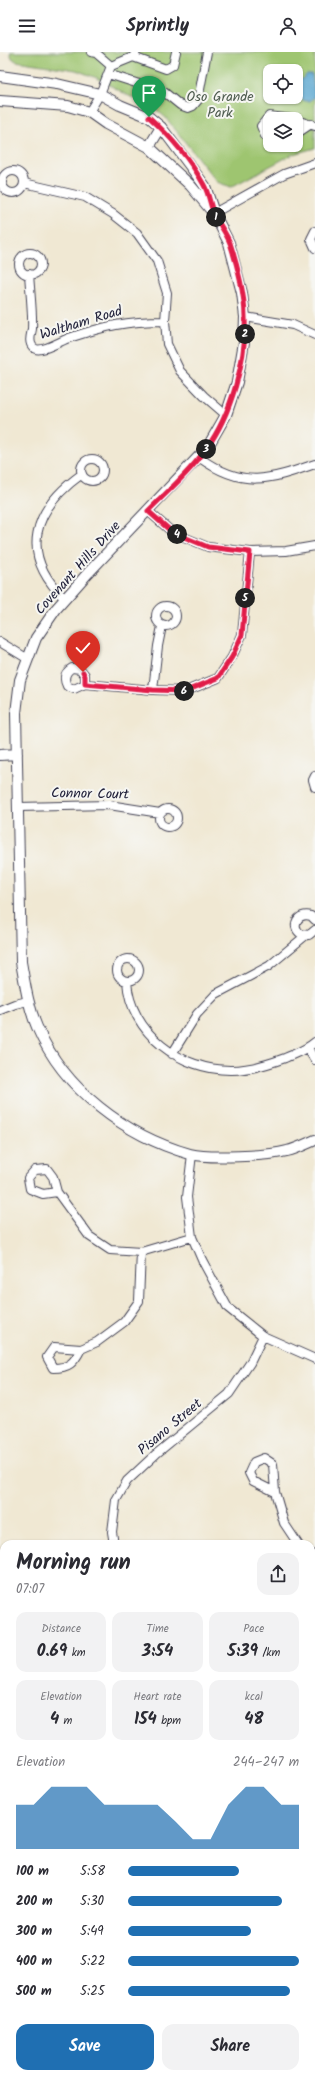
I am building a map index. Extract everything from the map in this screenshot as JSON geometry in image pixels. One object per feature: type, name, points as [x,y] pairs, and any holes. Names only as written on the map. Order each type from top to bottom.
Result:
[{"type":"street","points":[[91,52],[96,53],[110,70],[164,92],[180,105],[188,108],[193,106],[198,100],[207,52]]},
{"type":"street","points":[[89,112],[100,94],[110,70],[134,54],[166,69],[173,65],[176,52]]},
{"type":"street","name":"Covenant Hills Drive","points":[[0,76],[57,84],[100,94],[120,105],[149,117],[161,127],[205,186],[214,213],[229,243],[242,294],[246,317],[244,342],[237,382],[226,415],[207,448],[200,458],[88,573],[65,599],[36,638],[20,680],[17,707],[17,754],[21,962],[28,1001],[37,1028],[52,1054],[84,1095],[125,1126],[160,1143],[192,1154],[244,1156],[279,1152],[315,1140]]},
{"type":"street","name":"Covenant Hills Drive","points":[[0,101],[68,106],[89,112],[106,124],[149,147],[190,185],[214,213]]},
{"type":"street","points":[[303,122],[313,125]]},
{"type":"street","points":[[303,130],[313,125]]},
{"type":"street","points":[[149,147],[161,127]]},
{"type":"street","points":[[214,213],[284,174],[315,163]]},
{"type":"street","points":[[24,183],[57,189],[85,197],[113,214],[137,233],[157,260],[166,294],[165,321],[167,344],[180,371],[204,396],[226,415]]},
{"type":"street","points":[[315,231],[310,239],[315,248]]},
{"type":"street","name":"Waltham Road","points":[[29,274],[32,328],[30,341],[37,350],[42,350],[54,343],[110,325],[130,321],[165,321]]},
{"type":"street","points":[[246,317],[293,325],[315,335]]},
{"type":"street","points":[[200,458],[214,468],[228,474],[247,479],[270,479],[291,474],[315,464]]},
{"type":"street","points":[[65,599],[50,585],[43,571],[37,543],[38,531],[41,518],[51,501],[82,474]]},
{"type":"street","points":[[148,511],[172,532],[208,547],[250,552],[286,551],[315,546]]},
{"type":"street","points":[[85,684],[153,690],[186,691],[218,678],[229,662],[242,635],[250,552]]},
{"type":"street","points":[[153,690],[162,626]]},
{"type":"street","points":[[0,642],[28,659]]},
{"type":"street","points":[[0,755],[17,754]]},
{"type":"street","points":[[315,776],[313,780],[315,787]]},
{"type":"street","name":"Connor Court","points":[[18,807],[109,805],[160,813]]},
{"type":"street","points":[[305,936],[298,932],[295,928],[296,920],[302,915],[307,914],[315,920]]},
{"type":"street","points":[[172,1054],[197,1014],[216,994],[269,966],[305,936],[309,935],[315,930]]},
{"type":"street","points":[[127,980],[133,1012],[147,1033],[172,1054],[197,1065],[232,1070],[267,1065],[308,1049],[315,1042]]},
{"type":"street","points":[[0,1010],[28,1001]]},
{"type":"street","points":[[308,1049],[315,1060]]},
{"type":"street","points":[[192,1154],[187,1197],[192,1237],[202,1260],[228,1308],[263,1336],[315,1360]]},
{"type":"street","points":[[57,1192],[88,1236],[110,1250],[141,1252],[192,1237]]},
{"type":"street","points":[[81,1349],[97,1342],[124,1322],[139,1301],[141,1252]]},
{"type":"street","name":"Pisano Street","points":[[113,1540],[112,1532],[116,1500],[127,1481],[156,1454],[229,1394],[250,1363],[263,1336]]},
{"type":"street","points":[[275,1492],[284,1523],[295,1540]]},
{"type":"green space","name":"Oso Grande Park","points":[[10,52],[315,52],[315,148],[303,151],[303,112],[263,112],[263,152],[300,152],[293,154],[231,187],[217,182],[166,118],[151,105],[129,96],[97,78],[76,70],[16,61],[12,58]]},
{"type":"water","points":[[307,74],[312,74],[315,97],[310,101],[303,100],[303,78]]},
{"type":"route","points":[[83,672],[86,680],[85,684],[153,690],[186,691],[218,678],[232,657],[242,635],[250,552],[208,547],[172,532],[148,511],[200,458],[226,415],[237,382],[244,342],[246,317],[242,294],[229,243],[214,213],[205,186],[161,127],[149,117]]}]
